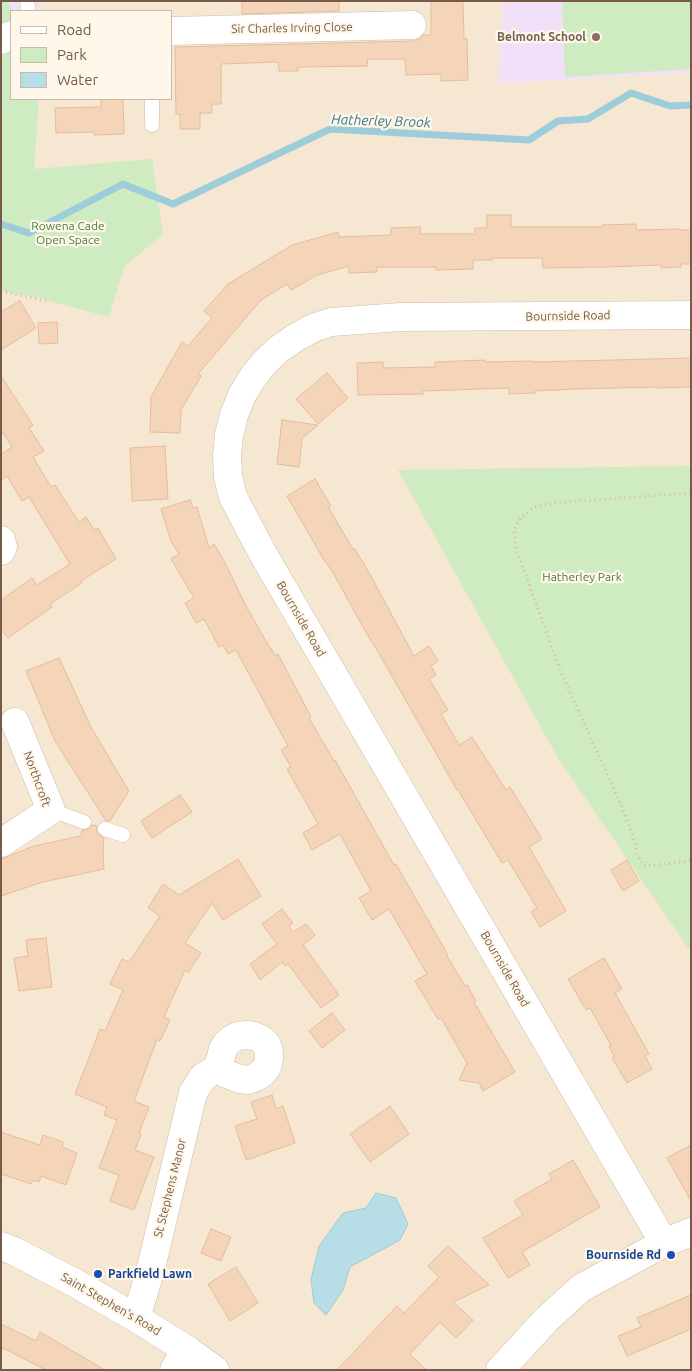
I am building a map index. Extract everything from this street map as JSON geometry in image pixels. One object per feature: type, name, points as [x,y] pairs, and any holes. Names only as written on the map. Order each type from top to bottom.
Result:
[{"type":"street","name":"Sir Charles Irving Close","points":[[172,31],[412,25]]},
{"type":"street","name":"Bournside Road","points":[[664,1243],[263,554],[233,497],[228,477],[227,456],[229,435],[234,415],[242,395],[253,377],[279,349],[313,328],[331,322],[401,317],[691,314]]},
{"type":"street","points":[[1,540],[3,547],[1,551]]},
{"type":"street","name":"Northcroft","points":[[1,843],[50,810],[15,722]]},
{"type":"street","name":"St Stephens Manor","points":[[136,1318],[150,1272],[193,1093],[203,1077],[218,1068]]},
{"type":"street","points":[[500,1370],[547,1319],[581,1288],[664,1243],[691,1232]]},
{"type":"street","name":"Saint Stephen's Road","points":[[1,1246],[76,1283],[136,1318],[180,1359],[216,1370]]},
{"type":"lane","points":[[152,100],[152,125]]},
{"type":"lane","points":[[50,810],[84,822]]},
{"type":"lane","points":[[106,829],[123,835]]},
{"type":"path","points":[[1,291],[48,301]]},
{"type":"path","points":[[691,493],[535,506],[521,517],[514,531],[516,548],[560,670],[622,807],[635,842],[636,852],[644,866],[691,861]]},
{"type":"shaded area","points":[[1,1],[691,1],[691,1370],[1,1370]]},
{"type":"shaded area","points":[[1,1],[47,1],[33,10],[10,10]]},
{"type":"shaded area","name":"Belmont School","points":[[503,1],[691,1],[691,72],[498,84]]},
{"type":"green space","points":[[1,1],[7,1],[12,10],[10,25],[1,36]]},
{"type":"green space","name":"Belmont School","points":[[562,1],[691,1],[691,69],[565,77]]},
{"type":"green space","name":"Rowena Cade Open Space","points":[[10,36],[10,100],[39,100],[34,169],[152,159],[163,234],[124,267],[109,317],[35,297],[1,291],[1,40]]},
{"type":"green space","name":"Hatherley Park","points":[[691,466],[691,952],[558,758],[398,470]]},
{"type":"water","points":[[376,1193],[396,1198],[408,1224],[400,1240],[350,1267],[343,1290],[326,1315],[314,1303],[311,1280],[319,1246],[343,1213],[366,1208]]},
{"type":"building","points":[[242,1],[339,1],[339,11],[242,14]]},
{"type":"building","points":[[431,1],[463,1],[464,39],[467,39],[468,80],[441,81],[441,74],[406,75],[405,59],[367,59],[368,66],[298,67],[298,71],[279,71],[278,62],[221,64],[221,104],[212,104],[212,113],[200,113],[200,129],[180,129],[180,114],[176,114],[175,47],[413,41],[420,39],[423,35],[431,35]]},
{"type":"building","points":[[101,100],[123,100],[124,134],[94,135],[94,132],[56,133],[55,108],[101,107]]},
{"type":"building","points":[[487,215],[511,215],[511,227],[602,227],[602,225],[636,224],[636,230],[691,230],[691,264],[681,264],[681,267],[661,268],[661,265],[543,268],[542,258],[492,258],[492,260],[473,260],[473,269],[436,270],[436,267],[377,267],[377,272],[349,273],[349,266],[317,275],[291,290],[287,284],[261,300],[198,374],[201,376],[181,410],[180,433],[150,432],[151,397],[182,342],[188,346],[212,318],[204,311],[228,284],[292,245],[338,232],[339,237],[391,235],[391,228],[420,227],[421,234],[475,234],[475,228],[487,228]]},
{"type":"building","points":[[20,301],[36,328],[1,350],[1,312]]},
{"type":"building","points":[[57,322],[58,343],[39,344],[38,323]]},
{"type":"building","points":[[691,358],[691,387],[577,389],[509,394],[509,388],[423,391],[424,394],[358,395],[357,363],[383,362],[383,368],[435,367],[435,362],[485,360],[485,362],[534,362]]},
{"type":"building","points":[[327,373],[348,398],[318,424],[296,399]]},
{"type":"building","points":[[1,376],[33,425],[29,428],[44,451],[33,457],[51,487],[55,485],[79,522],[86,517],[94,530],[98,528],[116,559],[81,581],[82,583],[50,604],[52,607],[8,638],[1,629],[1,600],[32,578],[37,585],[70,564],[29,497],[22,501],[7,476],[1,480],[1,454],[12,447],[1,430]]},
{"type":"building","points":[[282,420],[318,425],[302,438],[299,467],[277,464]]},
{"type":"building","points":[[165,446],[168,499],[132,501],[130,448]]},
{"type":"building","points":[[315,479],[331,506],[328,507],[367,569],[414,656],[429,646],[438,661],[431,666],[436,675],[429,679],[448,710],[441,714],[459,745],[472,737],[506,790],[510,787],[542,839],[529,847],[566,911],[540,927],[531,912],[537,908],[508,860],[502,863],[457,790],[287,496]]},
{"type":"building","points":[[190,500],[193,508],[197,507],[209,548],[214,544],[270,648],[275,656],[278,654],[311,717],[309,718],[394,865],[396,864],[447,956],[465,986],[467,985],[476,1001],[474,1002],[515,1072],[483,1091],[479,1083],[459,1080],[467,1063],[441,1018],[438,1019],[415,981],[427,974],[389,909],[372,920],[359,898],[371,891],[340,834],[312,850],[303,833],[318,824],[287,769],[291,767],[281,750],[288,746],[236,650],[228,654],[223,645],[219,647],[204,619],[196,623],[185,603],[194,598],[171,559],[179,554],[171,541],[161,509]]},
{"type":"building","points":[[59,658],[91,727],[129,791],[110,821],[106,821],[55,741],[26,671]]},
{"type":"building","points":[[180,795],[192,812],[152,838],[141,821]]},
{"type":"building","points":[[92,825],[97,826],[98,834],[104,838],[104,869],[43,882],[1,896],[1,859],[34,846],[81,836],[82,830],[89,829]]},
{"type":"building","points":[[238,859],[261,896],[223,920],[212,903],[185,943],[201,953],[188,973],[185,970],[164,1017],[170,1020],[160,1041],[157,1039],[134,1101],[149,1107],[135,1150],[154,1157],[134,1210],[110,1201],[119,1175],[99,1168],[117,1120],[104,1115],[107,1107],[75,1094],[100,1029],[105,1031],[123,990],[110,984],[122,959],[129,962],[160,916],[148,908],[163,884],[179,895]]},
{"type":"building","points":[[627,860],[639,881],[623,891],[611,870]]},
{"type":"building","points":[[282,909],[293,923],[289,926],[293,932],[306,924],[315,935],[303,945],[339,995],[321,1008],[288,964],[285,966],[282,962],[260,980],[250,964],[277,944],[262,924]]},
{"type":"building","points":[[46,938],[52,987],[19,991],[14,958],[28,956],[26,940]]},
{"type":"building","points":[[604,958],[622,989],[615,993],[649,1054],[645,1056],[652,1069],[627,1083],[612,1058],[614,1056],[609,1046],[611,1045],[590,1008],[586,1010],[568,979]]},
{"type":"building","points":[[332,1013],[345,1030],[322,1048],[309,1031]]},
{"type":"building","points":[[272,1095],[276,1109],[283,1106],[295,1143],[246,1160],[235,1126],[257,1119],[251,1102]]},
{"type":"building","points":[[390,1106],[409,1134],[370,1162],[350,1134]]},
{"type":"building","points":[[1,1132],[40,1145],[43,1135],[63,1142],[62,1147],[77,1153],[66,1185],[41,1176],[39,1182],[33,1180],[31,1184],[1,1174]]},
{"type":"building","points":[[691,1145],[691,1201],[667,1158]]},
{"type":"building","points":[[573,1160],[600,1207],[522,1252],[530,1265],[508,1278],[483,1238],[523,1215],[514,1201],[552,1179],[549,1174]]},
{"type":"building","points":[[211,1229],[231,1237],[221,1261],[201,1253]]},
{"type":"building","points":[[448,1246],[489,1285],[453,1302],[473,1320],[456,1338],[440,1322],[410,1354],[426,1370],[337,1370],[397,1306],[404,1313],[439,1277],[428,1266]]},
{"type":"building","points":[[236,1267],[258,1303],[230,1321],[208,1284]]},
{"type":"building","points":[[691,1295],[691,1329],[627,1356],[618,1336],[641,1327],[637,1318]]},
{"type":"building","points":[[1,1324],[36,1341],[40,1332],[105,1370],[46,1370],[1,1347]]},
{"type":"waterway","name":"Hatherley Brook","points":[[1,224],[29,233],[123,184],[173,204],[330,129],[529,140],[558,121],[588,119],[631,93],[670,106],[691,105]]},
{"type":"place","name":"Belmont School","points":[[596,37]]},
{"type":"place","name":"Bournside Rd","points":[[671,1255]]},
{"type":"place","name":"Parkfield Lawn","points":[[98,1274]]}]
